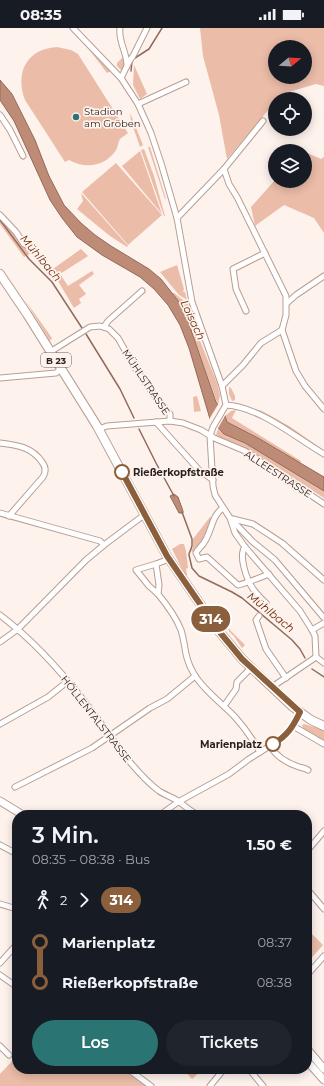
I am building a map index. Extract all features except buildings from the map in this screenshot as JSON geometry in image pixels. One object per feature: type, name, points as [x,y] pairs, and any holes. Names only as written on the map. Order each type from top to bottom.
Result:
[{"type":"main road","name":"B 23","points":[[0,274],[99,429],[144,515],[169,558],[220,633],[238,655],[272,687],[300,712],[311,720],[324,726]]},
{"type":"main road","points":[[0,801],[15,810]]},
{"type":"main road","points":[[312,1055],[324,1069]]},
{"type":"main road","points":[[312,1067],[324,1080]]},
{"type":"street","points":[[73,28],[121,78],[138,104],[156,146],[177,218],[192,302],[222,386],[226,405],[213,427],[210,436],[213,480],[216,495],[230,518],[258,546],[275,560],[324,618]]},
{"type":"street","points":[[120,28],[122,48],[127,58],[127,68]]},
{"type":"street","points":[[121,78],[147,28]]},
{"type":"street","points":[[138,104],[186,82]]},
{"type":"street","points":[[0,115],[10,130],[23,156]]},
{"type":"street","points":[[177,218],[224,169],[263,121]]},
{"type":"street","points":[[224,169],[233,192],[237,197],[286,296],[286,315],[282,330],[296,371],[305,386],[324,409]]},
{"type":"street","points":[[0,215],[16,232],[24,244],[33,248]]},
{"type":"street","points":[[246,311],[236,289],[233,269],[265,253]]},
{"type":"street","points":[[287,303],[296,295],[324,277]]},
{"type":"street","points":[[50,352],[84,330],[95,326],[104,327],[108,321],[142,291]]},
{"type":"street","name":"MÜHLSTRASSE","points":[[104,327],[114,332],[147,385],[170,414],[170,421]]},
{"type":"street","points":[[222,386],[243,365],[261,343],[282,330]]},
{"type":"street","points":[[0,378],[56,373],[61,369]]},
{"type":"street","points":[[226,405],[238,407],[259,415],[324,454]]},
{"type":"street","name":"ALLEESTRASSE","points":[[99,429],[107,426],[141,423],[170,421],[183,423],[245,451],[324,504]]},
{"type":"street","name":"MÜHLSTRASSE","points":[[156,422],[199,470],[213,480]]},
{"type":"street","points":[[0,443],[17,445],[29,450],[38,456],[44,465],[45,472],[43,477],[9,516]]},
{"type":"street","points":[[223,508],[219,510],[214,518],[205,542],[196,554],[199,559],[207,557],[235,584],[241,585],[269,574]]},
{"type":"street","points":[[0,513],[100,541],[104,545]]},
{"type":"street","points":[[0,642],[18,629],[75,570],[104,545],[144,515]]},
{"type":"street","points":[[230,518],[235,533],[245,547],[300,611],[312,630],[315,636],[316,657]]},
{"type":"street","points":[[230,518],[253,524],[282,543],[324,580]]},
{"type":"street","points":[[245,547],[241,556],[249,582],[256,593],[266,603]]},
{"type":"street","points":[[169,558],[136,570],[149,586],[158,594],[175,616],[181,632],[184,652],[188,664],[195,676],[236,718],[260,752]]},
{"type":"street","points":[[156,564],[159,585],[158,594]]},
{"type":"street","name":"HÖLLENTALSTRASSE","points":[[0,615],[18,629],[68,681],[144,778],[159,791],[178,802],[187,810]]},
{"type":"street","points":[[259,616],[256,620],[266,649],[286,678]]},
{"type":"street","points":[[312,630],[324,623]]},
{"type":"street","points":[[272,687],[316,657]]},
{"type":"street","points":[[316,657],[324,663]]},
{"type":"street","points":[[224,706],[236,689],[237,682],[252,668]]},
{"type":"street","points":[[15,788],[92,748],[167,698],[195,676]]},
{"type":"street","points":[[0,724],[48,697],[68,681]]},
{"type":"street","points":[[167,810],[178,802],[229,774],[284,737],[293,726],[300,712]]},
{"type":"street","points":[[293,726],[324,744]]},
{"type":"street","points":[[271,745],[276,755],[308,770]]},
{"type":"street","points":[[312,845],[324,831]]},
{"type":"street","points":[[0,845],[12,851]]},
{"type":"street","points":[[312,895],[324,909]]},
{"type":"street","points":[[0,904],[12,908]]},
{"type":"street","points":[[0,964],[12,950]]},
{"type":"street","points":[[312,969],[324,956]]},
{"type":"street","points":[[0,975],[12,983]]},
{"type":"street","points":[[0,1046],[9,1055]]},
{"type":"street","points":[[135,1074],[151,1086]]},
{"type":"street","points":[[210,1086],[220,1074]]},
{"type":"street","points":[[253,1074],[263,1086]]},
{"type":"shaded area","points":[[200,28],[324,28],[324,86],[316,84],[289,92],[268,92],[268,110],[227,159],[219,115],[203,56]]},
{"type":"shaded area","points":[[86,44],[111,71],[107,73]]},
{"type":"shaded area","name":"Stadion am Gröben","points":[[57,47],[71,50],[78,54],[128,133],[120,139],[117,149],[111,156],[101,163],[94,165],[82,165],[69,160],[65,162],[25,100],[21,81],[26,64],[38,52]]},
{"type":"shaded area","points":[[124,56],[126,65],[122,71],[117,66],[117,63]]},
{"type":"shaded area","points":[[134,65],[147,94],[140,99],[133,85]]},
{"type":"shaded area","points":[[0,80],[12,94],[35,140],[49,176],[64,205],[95,235],[149,269],[161,279],[183,307],[216,402],[224,413],[227,422],[258,438],[324,477],[324,491],[245,443],[224,434],[210,419],[189,348],[180,325],[168,305],[154,289],[140,277],[102,255],[77,237],[62,218],[50,200],[14,121],[0,100]]},
{"type":"shaded area","points":[[130,113],[143,145],[140,147],[131,121]]},
{"type":"shaded area","points":[[148,147],[150,147],[166,199],[165,199]]},
{"type":"shaded area","points":[[144,149],[154,176],[165,216],[141,150]]},
{"type":"shaded area","points":[[140,151],[162,214],[122,166]]},
{"type":"shaded area","points":[[312,155],[321,159],[324,157],[324,233],[314,218],[284,205],[255,226],[251,207],[268,188],[312,188]]},
{"type":"shaded area","points":[[116,163],[162,215],[128,245],[82,192]]},
{"type":"shaded area","points":[[81,193],[128,246],[127,247],[110,236],[77,209],[83,201]]},
{"type":"shaded area","points":[[0,217],[30,254],[24,257],[0,224]]},
{"type":"shaded area","points":[[81,249],[88,256],[60,274],[68,286],[92,271],[94,274],[79,285],[86,294],[79,299],[81,303],[74,308],[55,276],[50,271]]},
{"type":"shaded area","points":[[177,265],[184,289],[183,292],[185,292],[187,300],[179,295],[160,272]]},
{"type":"shaded area","points":[[172,293],[188,304],[196,331],[217,383],[220,395],[218,405],[183,307]]},
{"type":"shaded area","points":[[25,300],[52,338],[50,341]]},
{"type":"shaded area","points":[[229,387],[235,396],[235,400],[232,401],[229,394]]},
{"type":"shaded area","points":[[197,396],[201,411],[194,412],[193,397]]},
{"type":"shaded area","points":[[236,410],[232,418],[301,461],[300,463],[258,438],[227,422],[225,416],[231,411]]},
{"type":"shaded area","points":[[259,410],[289,426],[322,449],[321,449]]},
{"type":"shaded area","points":[[218,429],[224,434],[245,443],[324,491],[324,498],[261,457],[222,440],[216,435]]},
{"type":"shaded area","points":[[174,494],[178,497],[183,513],[179,513],[170,496]]},
{"type":"shaded area","points":[[210,517],[213,520],[205,539],[193,552],[191,551],[193,547],[193,539]]},
{"type":"shaded area","points":[[180,544],[184,544],[186,551],[188,568],[186,569],[186,577],[172,549]]},
{"type":"shaded area","points":[[227,627],[245,645],[242,648],[229,630],[225,628]]},
{"type":"shaded area","points":[[304,724],[324,730],[324,742],[304,730],[302,725]]},
{"type":"shaded area","points":[[312,934],[323,945],[312,957]]},
{"type":"shaded area","points":[[12,1061],[12,1074],[134,1074],[149,1086],[0,1086],[0,1074]]},
{"type":"shaded area","points":[[188,1074],[198,1074],[192,1079]]},
{"type":"pier","points":[[219,403],[226,414],[217,430],[208,421]]},
{"type":"waterway","points":[[135,58],[149,49],[162,28]]},
{"type":"waterway","points":[[131,71],[132,61]]},
{"type":"waterway","name":"Mühlbach","points":[[0,220],[29,259],[52,282],[82,328]]},
{"type":"waterway","name":"Mühlbach","points":[[86,334],[120,389],[134,418]]},
{"type":"waterway","name":"Mühlbach","points":[[139,429],[174,496]]},
{"type":"waterway","name":"Mühlbach","points":[[182,512],[192,539],[192,546],[189,554]]},
{"type":"waterway","name":"Mühlbach","points":[[189,555],[192,568],[199,576],[242,598],[292,640],[300,649],[305,658]]},
{"type":"waterway","name":"Mühlbach","points":[[312,669],[324,677]]},
{"type":"bus line","name":"314","points":[[122,472],[167,556],[218,630],[242,659],[300,712],[289,732],[273,744]]},
{"type":"place","name":"Stadion am Gröben","points":[[76,117]]},
{"type":"place","name":"Rießerkopfstraße","points":[[122,472]]},
{"type":"place","name":"Marienplatz","points":[[273,744]]},
{"type":"water label","name":"Loisach","points":[[193,320]]}]
